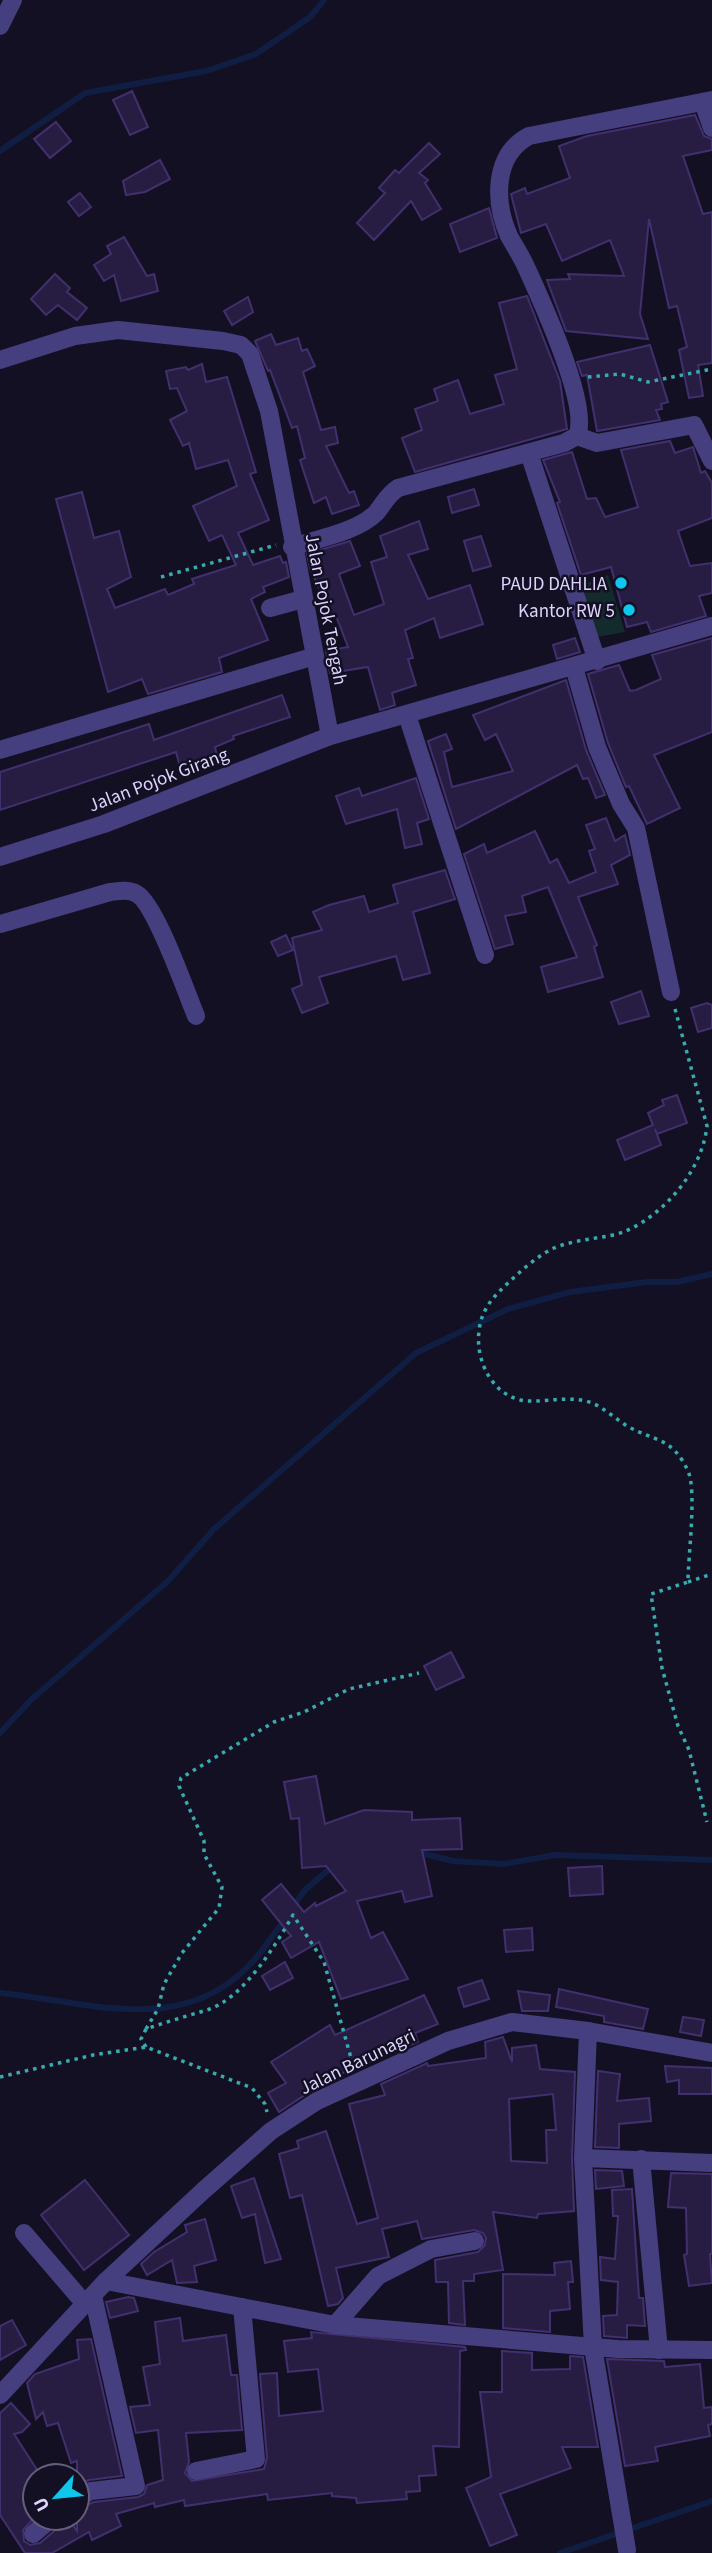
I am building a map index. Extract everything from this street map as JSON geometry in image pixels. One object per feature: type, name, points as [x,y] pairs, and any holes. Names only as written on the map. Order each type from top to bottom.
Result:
[{"type":"street","points":[[0,26],[13,0]]},
{"type":"street","points":[[577,436],[581,419],[572,381],[534,284],[504,222],[501,205],[503,162],[508,151],[529,136],[708,101],[712,128]]},
{"type":"street","name":"Jalan Pojok Tengah","points":[[1,360],[75,336],[118,330],[241,345],[250,354],[270,411],[292,544],[330,736]]},
{"type":"street","points":[[292,544],[360,523],[376,513],[384,498],[397,488],[564,443],[577,436],[597,443],[694,425],[712,461]]},
{"type":"street","points":[[529,453],[597,661]]},
{"type":"street","points":[[270,608],[303,599]]},
{"type":"street","points":[[330,736],[712,626]]},
{"type":"street","points":[[0,750],[315,656]]},
{"type":"street","points":[[574,667],[597,747],[621,804],[636,828],[671,992]]},
{"type":"street","points":[[407,715],[485,955]]},
{"type":"street","name":"Jalan Pojok Girang","points":[[0,857],[104,824],[330,736]]},
{"type":"street","points":[[0,924],[110,892],[125,890],[138,894],[152,911],[196,1016]]},
{"type":"street","name":"Jalan Barunagri","points":[[0,2395],[106,2281],[271,2131],[317,2101],[456,2038],[500,2024],[525,2022],[712,2053]]},
{"type":"street","points":[[588,2031],[583,2158],[593,2347],[627,2550]]},
{"type":"street","points":[[583,2158],[712,2163]]},
{"type":"street","points":[[641,2159],[659,2350]]},
{"type":"street","points":[[24,2233],[89,2300],[136,2486],[91,2491]]},
{"type":"street","points":[[335,2325],[378,2276],[431,2249],[475,2241]]},
{"type":"street","points":[[106,2281],[335,2325],[593,2347],[712,2350]]},
{"type":"street","points":[[195,2471],[250,2462],[257,2455],[242,2307]]},
{"type":"path","points":[[572,381],[620,374],[648,382],[712,369]]},
{"type":"path","points":[[161,577],[292,544]]},
{"type":"path","points":[[671,992],[683,1047],[710,1127],[693,1167],[667,1206],[625,1231],[585,1237],[542,1255],[488,1303],[479,1332],[481,1365],[494,1383],[514,1397],[527,1401],[564,1399],[592,1403],[626,1425],[671,1445],[690,1474],[688,1582]]},
{"type":"path","points":[[707,1822],[689,1750],[678,1726],[662,1668],[651,1594],[677,1583],[712,1574]]},
{"type":"path","points":[[146,2047],[141,2039],[158,2009],[164,1984],[182,1953],[219,1908],[222,1887],[204,1854],[204,1841],[179,1786],[181,1778],[274,1722],[304,1712],[349,1689],[419,1673]]},
{"type":"path","points":[[146,2029],[193,2011],[209,2010],[236,1990],[268,1955],[293,1915],[324,1962],[356,2072],[356,2084]]},
{"type":"path","points":[[0,2077],[93,2055],[146,2047],[252,2088],[265,2104],[271,2131]]},
{"type":"green space","points":[[608,575],[625,632],[597,637],[582,585]]},
{"type":"building","points":[[132,91],[148,127],[130,135],[113,100]]},
{"type":"building","points":[[695,115],[704,136],[712,139],[712,150],[683,156],[703,214],[712,212],[712,363],[698,365],[703,396],[689,398],[679,350],[687,347],[677,306],[669,308],[649,219],[640,314],[648,339],[566,331],[547,280],[570,279],[568,274],[624,276],[610,240],[562,261],[546,224],[521,233],[511,194],[525,188],[527,194],[570,178],[559,146],[587,136]]},
{"type":"building","points":[[56,122],[71,141],[50,158],[34,139]]},
{"type":"building","points":[[429,143],[440,154],[419,173],[428,180],[425,183],[441,209],[422,220],[411,201],[374,240],[357,223],[385,193],[379,188],[395,170],[399,173]]},
{"type":"building","points":[[160,160],[170,179],[145,192],[126,195],[123,181]]},
{"type":"building","points":[[80,193],[91,207],[79,216],[68,202]]},
{"type":"building","points":[[489,208],[497,238],[460,252],[450,224]]},
{"type":"building","points":[[124,237],[147,276],[154,274],[158,291],[121,301],[114,275],[104,281],[94,265],[111,254],[107,246]]},
{"type":"building","points":[[55,274],[70,288],[67,292],[87,308],[77,320],[58,305],[46,315],[31,299]]},
{"type":"building","points":[[527,296],[560,381],[567,429],[415,472],[402,438],[422,430],[415,409],[438,401],[434,389],[458,380],[470,414],[504,404],[495,375],[517,369],[499,303]]},
{"type":"building","points":[[248,297],[253,312],[232,325],[224,311]]},
{"type":"building","points":[[271,334],[276,345],[298,338],[302,351],[307,349],[315,366],[303,372],[321,430],[335,427],[338,443],[326,446],[349,493],[354,491],[359,505],[332,514],[326,497],[314,503],[300,460],[305,458],[297,426],[292,428],[270,370],[268,371],[255,341]]},
{"type":"building","points":[[650,345],[668,402],[661,404],[662,409],[656,410],[660,420],[597,431],[587,375],[582,376],[577,362]]},
{"type":"building","points":[[202,364],[206,382],[227,377],[256,472],[250,474],[269,520],[238,533],[253,565],[280,556],[283,563],[286,562],[289,577],[263,587],[265,592],[251,599],[268,640],[219,658],[222,672],[148,694],[142,679],[108,692],[56,499],[82,492],[94,538],[119,531],[131,577],[107,589],[115,608],[165,589],[168,595],[194,584],[192,579],[236,565],[222,535],[209,541],[193,506],[237,486],[228,460],[196,469],[189,443],[183,446],[170,420],[187,411],[177,388],[170,389],[166,371],[186,367],[188,370]]},
{"type":"building","points":[[670,441],[675,453],[693,447],[701,473],[705,471],[712,483],[712,518],[678,531],[690,566],[712,563],[712,593],[699,596],[706,616],[651,632],[647,622],[627,627],[611,567],[581,575],[557,503],[560,502],[543,460],[572,452],[587,499],[596,498],[605,517],[638,507],[621,450]]},
{"type":"building","points":[[474,489],[479,505],[452,513],[448,497]]},
{"type":"building","points":[[419,521],[428,549],[408,555],[428,599],[470,585],[483,624],[440,638],[434,618],[405,630],[413,658],[408,659],[416,685],[392,693],[395,705],[380,710],[368,667],[330,673],[326,651],[348,647],[336,616],[326,620],[319,603],[325,601],[310,569],[307,554],[350,541],[360,566],[339,574],[354,615],[384,604],[371,562],[387,557],[380,536]]},
{"type":"building","points":[[481,536],[491,566],[473,571],[464,541]]},
{"type":"building","points":[[575,638],[580,652],[557,659],[553,645]]},
{"type":"building","points":[[712,638],[712,732],[654,755],[680,808],[647,824],[629,786],[626,787],[608,743],[588,674],[619,665],[630,691],[636,690],[661,679],[652,655]]},
{"type":"building","points":[[566,680],[586,750],[605,795],[596,798],[588,778],[583,779],[577,765],[456,829],[428,741],[446,734],[452,749],[444,752],[452,787],[513,771],[496,734],[485,740],[473,715]]},
{"type":"building","points":[[282,695],[290,717],[233,736],[234,739],[215,747],[217,756],[180,767],[176,752],[0,810],[0,772],[149,724],[154,740]]},
{"type":"building","points":[[416,778],[429,819],[417,823],[422,844],[405,848],[397,809],[346,824],[336,796],[359,788],[362,796]]},
{"type":"building","points":[[606,818],[615,841],[625,835],[630,855],[611,865],[618,884],[578,897],[597,945],[594,947],[603,977],[548,992],[541,967],[577,957],[548,887],[522,896],[526,912],[505,916],[513,944],[495,949],[464,854],[484,844],[487,853],[535,831],[550,863],[557,859],[569,883],[596,872],[589,851],[595,849],[586,825]]},
{"type":"building","points":[[445,870],[455,899],[413,912],[430,973],[403,980],[396,956],[319,977],[328,1003],[302,1013],[292,989],[302,985],[292,938],[322,930],[313,912],[364,896],[369,912],[398,903],[393,885]]},
{"type":"building","points":[[286,935],[293,950],[278,956],[271,942]]},
{"type":"building","points":[[641,991],[649,1016],[619,1024],[611,1002]]},
{"type":"building","points":[[707,1003],[712,1005],[712,1028],[698,1032],[691,1008]]},
{"type":"building","points":[[677,1095],[687,1123],[657,1134],[655,1129],[661,1145],[625,1160],[617,1140],[653,1125],[648,1113],[664,1105],[662,1100]]},
{"type":"building","points":[[451,1652],[464,1677],[436,1690],[424,1666]]},
{"type":"building","points":[[316,1776],[325,1824],[364,1810],[412,1812],[412,1820],[460,1818],[462,1849],[422,1850],[432,1896],[405,1902],[402,1891],[357,1901],[371,1938],[383,1932],[408,1979],[341,1999],[319,1942],[291,1958],[282,1942],[291,1936],[262,1900],[281,1884],[304,1912],[315,1903],[316,1906],[346,1891],[326,1866],[302,1868],[299,1818],[291,1819],[284,1782]]},
{"type":"building","points":[[602,1866],[603,1894],[570,1896],[568,1868]]},
{"type":"building","points":[[532,1928],[533,1950],[506,1952],[504,1930]]},
{"type":"building","points":[[285,1962],[293,1978],[270,1990],[262,1976]]},
{"type":"building","points":[[482,1980],[489,1999],[464,2007],[458,1988]]},
{"type":"building","points":[[559,1989],[648,2009],[643,2029],[604,2022],[604,2016],[556,2007]]},
{"type":"building","points":[[518,1991],[550,1995],[548,2011],[522,2011]]},
{"type":"building","points":[[424,1995],[438,2024],[415,2033],[418,2042],[338,2075],[340,2078],[311,2091],[279,2112],[268,2093],[286,2083],[271,2062],[330,2025],[335,2035]]},
{"type":"building","points":[[683,2017],[704,2020],[701,2036],[680,2032]]},
{"type":"building","points":[[503,2037],[512,2062],[512,2048],[536,2045],[540,2069],[575,2072],[572,2158],[574,2211],[538,2214],[537,2218],[493,2212],[503,2270],[474,2274],[474,2281],[463,2281],[465,2325],[449,2323],[448,2282],[436,2282],[435,2260],[478,2252],[485,2245],[486,2238],[483,2233],[474,2230],[422,2239],[417,2221],[382,2229],[389,2257],[336,2268],[343,2298],[338,2304],[328,2306],[302,2195],[290,2198],[279,2154],[299,2148],[297,2141],[326,2131],[357,2224],[378,2218],[349,2104],[385,2095],[381,2084],[427,2063],[428,2066],[486,2058],[485,2042]],"holes":[[[553,2094],[556,2130],[546,2130],[547,2163],[511,2161],[509,2099]]]},
{"type":"building","points":[[665,2066],[712,2068],[712,2094],[679,2094],[679,2080],[667,2082]]},
{"type":"building","points":[[598,2071],[620,2074],[617,2101],[649,2098],[651,2121],[619,2124],[619,2148],[595,2147]]},
{"type":"building","points":[[595,2170],[622,2171],[624,2186],[596,2189]]},
{"type":"building","points":[[671,2173],[712,2174],[712,2283],[689,2286],[684,2255],[687,2254],[686,2208],[668,2207]]},
{"type":"building","points":[[254,2178],[281,2259],[265,2263],[255,2214],[242,2218],[231,2186]]},
{"type":"building","points":[[85,2180],[129,2235],[84,2270],[41,2215]]},
{"type":"building","points":[[632,2189],[639,2298],[643,2298],[645,2326],[627,2325],[627,2338],[604,2336],[603,2316],[617,2315],[618,2282],[601,2280],[600,2257],[615,2259],[618,2216],[613,2216],[612,2190]]},
{"type":"building","points":[[205,2219],[216,2260],[194,2266],[197,2282],[177,2283],[172,2260],[147,2275],[141,2264],[154,2252],[187,2232],[185,2225]]},
{"type":"building","points":[[571,2261],[573,2282],[568,2282],[570,2309],[550,2311],[550,2332],[503,2328],[503,2274],[555,2275],[554,2263]]},
{"type":"building","points":[[134,2298],[138,2311],[110,2318],[106,2302]]},
{"type":"building","points":[[180,2318],[183,2341],[226,2335],[231,2375],[237,2375],[242,2430],[186,2433],[189,2462],[185,2473],[192,2481],[264,2469],[267,2458],[260,2374],[277,2373],[279,2416],[323,2411],[318,2369],[288,2372],[284,2341],[312,2338],[311,2332],[465,2347],[466,2350],[460,2351],[459,2447],[433,2446],[436,2475],[419,2476],[420,2491],[406,2492],[407,2499],[357,2503],[356,2498],[332,2496],[332,2493],[268,2500],[267,2494],[185,2506],[184,2500],[155,2507],[154,2503],[116,2514],[121,2526],[92,2540],[89,2532],[91,2503],[138,2497],[144,2494],[147,2485],[163,2480],[158,2430],[136,2433],[130,2407],[150,2405],[143,2367],[160,2364],[155,2322]]},
{"type":"building","points":[[12,2320],[26,2345],[0,2360],[0,2326]]},
{"type":"building","points":[[91,2339],[122,2476],[91,2480],[91,2462],[71,2462],[58,2423],[47,2426],[43,2412],[36,2419],[27,2383],[35,2374],[79,2359],[77,2340]]},
{"type":"building","points":[[502,2351],[532,2353],[532,2370],[570,2369],[570,2356],[583,2357],[598,2447],[562,2447],[571,2468],[500,2494],[517,2535],[490,2546],[466,2488],[491,2477],[480,2392],[502,2392]]},
{"type":"building","points":[[607,2359],[664,2361],[665,2367],[700,2364],[704,2408],[712,2407],[712,2424],[708,2425],[710,2436],[655,2447],[658,2461],[625,2466]]},
{"type":"building","points":[[11,2403],[30,2424],[22,2432],[14,2434],[32,2462],[21,2462],[21,2532],[24,2541],[30,2545],[40,2543],[53,2532],[89,2532],[52,2553],[25,2553],[0,2515],[0,2413]]},
{"type":"waterway","points":[[0,151],[85,93],[206,71],[256,54],[310,17],[324,0]]},
{"type":"waterway","points":[[0,1733],[32,1699],[168,1581],[214,1529],[416,1353],[508,1309],[570,1292],[647,1282],[677,1282],[712,1274]]},
{"type":"waterway","points":[[417,1852],[453,1861],[504,1864],[555,1855],[712,1860]]},
{"type":"waterway","points":[[292,1908],[305,1890],[333,1866]]},
{"type":"waterway","points":[[0,1993],[112,2008],[169,2007],[196,2000],[221,1988],[241,1974],[286,1917]]},
{"type":"waterway","points":[[560,2553],[712,2501]]},
{"type":"place","name":"PAUD DAHLIA","points":[[621,583]]},
{"type":"place","name":"Kantor RW 5","points":[[629,610]]}]
